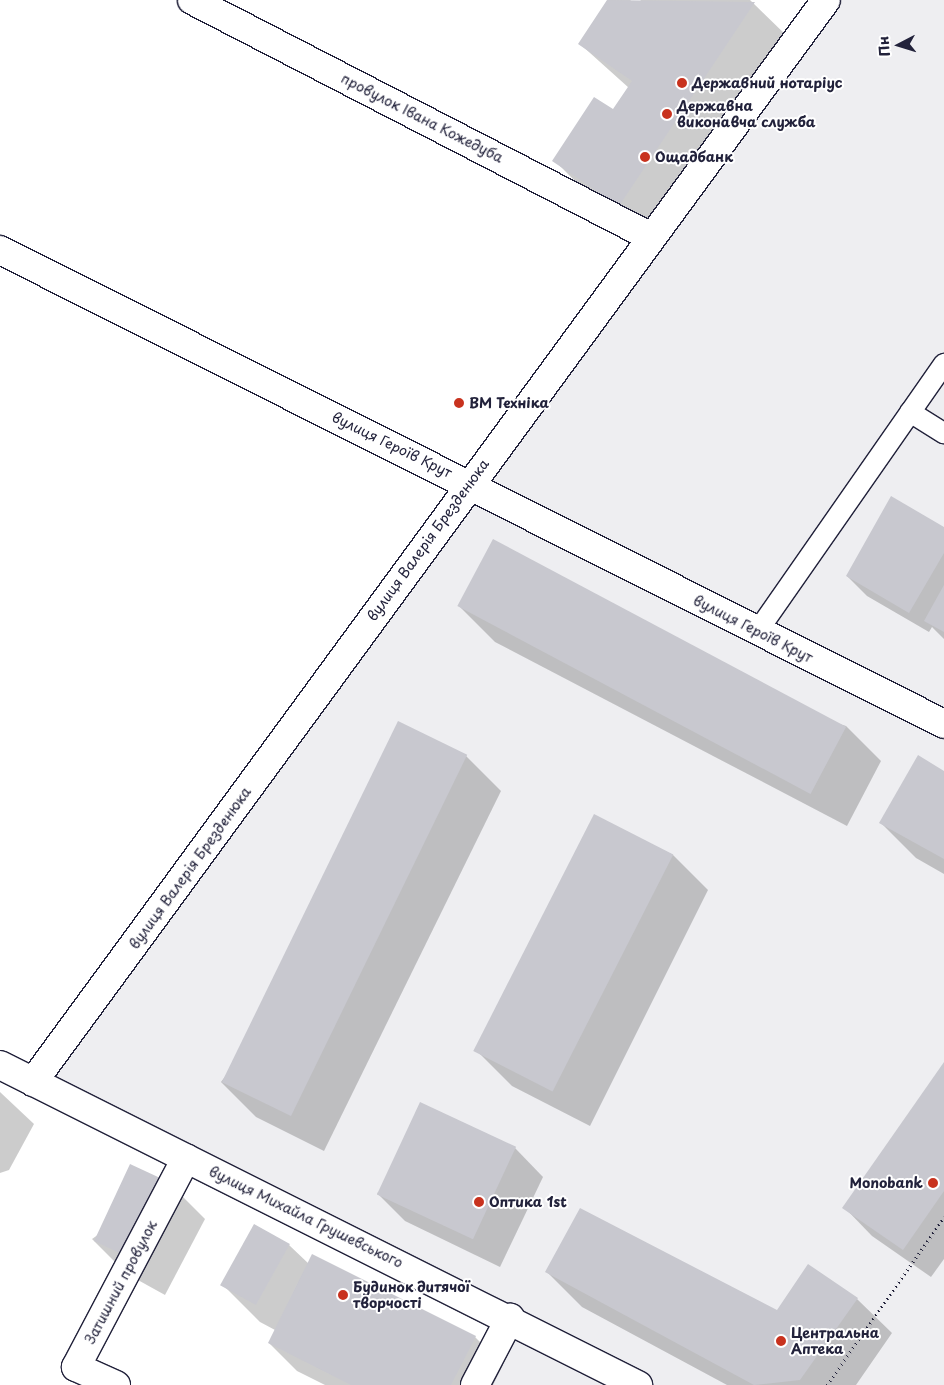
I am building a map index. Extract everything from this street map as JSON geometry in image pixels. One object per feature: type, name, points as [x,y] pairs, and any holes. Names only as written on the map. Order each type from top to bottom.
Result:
[{"type":"street","name":"провулок Івана Кожедуба","points":[[192,0],[651,237]]},
{"type":"street","name":"вулиця Валерія Брезденюка","points":[[33,1082],[826,0]]},
{"type":"street","name":"вулиця Героїв Крут","points":[[0,250],[470,484],[757,632],[944,724]]},
{"type":"street","name":"вулиця Михайла Грушевського","points":[[0,1065],[510,1318],[638,1385]]},
{"type":"street","name":"Затишний провулок","points":[[116,1385],[76,1367],[186,1158]]},
{"type":"street","points":[[475,1385],[510,1318]]},
{"type":"lane","points":[[757,632],[944,364]]},
{"type":"lane","points":[[910,412],[944,433]]},
{"type":"path","points":[[827,1385],[944,1217]]},
{"type":"shaded area","points":[[826,0],[944,0],[944,1385],[475,1385],[510,1319],[33,1082]]},
{"type":"building","points":[[607,0],[755,2],[619,206],[552,161],[594,97],[613,109],[632,81],[578,44]]},
{"type":"building","points":[[891,496],[944,527],[944,553],[909,613],[846,576]]},
{"type":"building","points":[[493,539],[846,727],[810,794],[457,606]]},
{"type":"building","points":[[944,585],[944,632],[924,621]]},
{"type":"building","points":[[398,721],[467,755],[291,1116],[222,1082]]},
{"type":"building","points":[[918,755],[944,771],[944,859],[879,823]]},
{"type":"building","points":[[594,814],[673,854],[553,1091],[473,1051]]},
{"type":"building","points":[[944,1062],[944,1191],[903,1250],[842,1208]]},
{"type":"building","points":[[420,1102],[516,1147],[473,1239],[377,1194]]},
{"type":"building","points":[[130,1164],[170,1183],[134,1260],[94,1241]]},
{"type":"building","points":[[580,1208],[777,1310],[808,1264],[858,1298],[800,1380],[754,1385],[545,1272]]},
{"type":"building","points":[[254,1224],[290,1244],[256,1305],[220,1285]]},
{"type":"building","name":"Будинок дитячої творчості","points":[[312,1254],[476,1336],[451,1385],[351,1385],[268,1343]]},
{"type":"place","name":"Державний нотаріус","points":[[682,83]]},
{"type":"place","name":"Державна виконавча служба","points":[[667,114]]},
{"type":"place","name":"Ощадбанк","points":[[645,157]]},
{"type":"place","name":"ВМ Техніка","points":[[459,403]]},
{"type":"place","name":"Monobank","points":[[933,1183]]},
{"type":"place","name":"Оптика 1st","points":[[479,1202]]},
{"type":"place","name":"Будинок дитячої творчості","points":[[343,1295]]},
{"type":"place","name":"Центральна Аптека","points":[[781,1341]]}]
